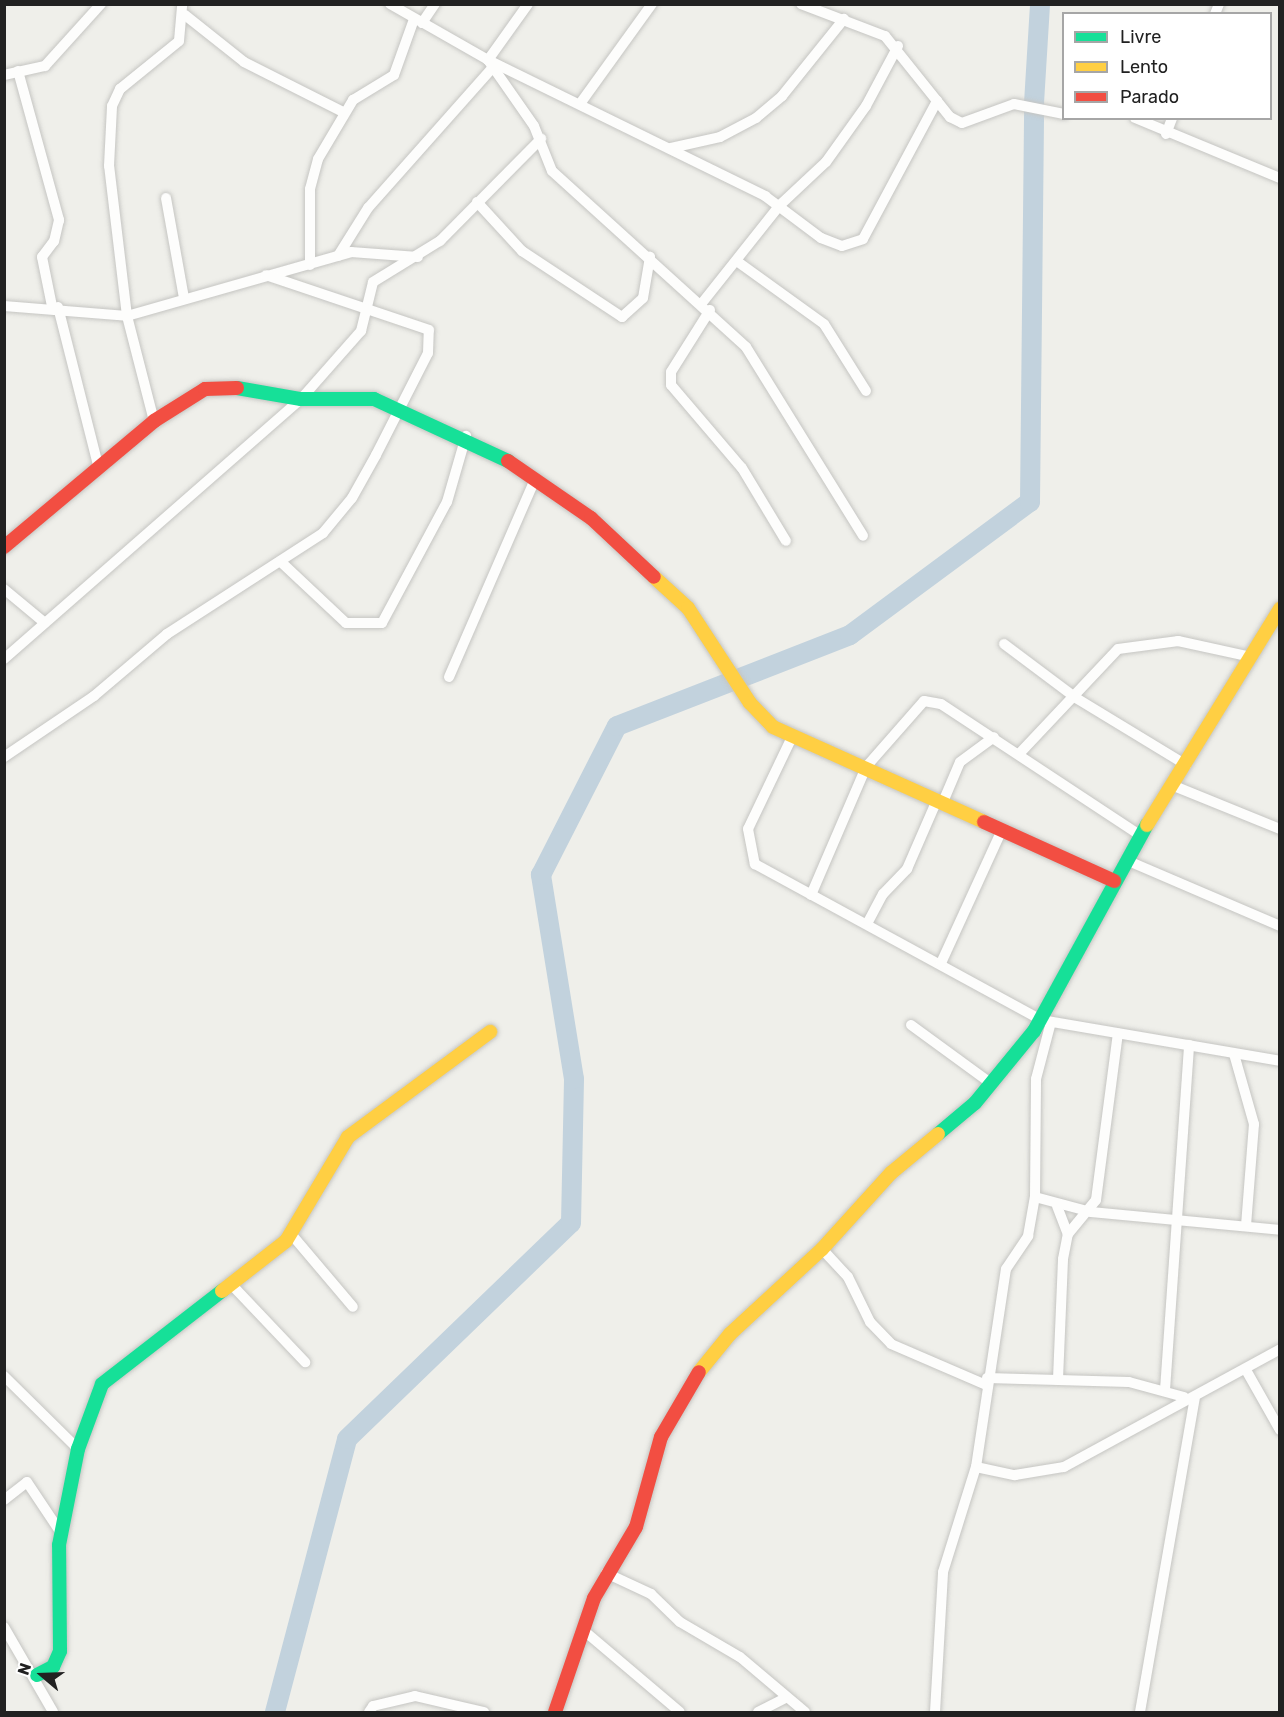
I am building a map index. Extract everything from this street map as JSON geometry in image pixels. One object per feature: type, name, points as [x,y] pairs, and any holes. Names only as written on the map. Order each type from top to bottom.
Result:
[{"type":"street","points":[[4,75],[45,66],[101,4]]},
{"type":"street","points":[[390,4],[491,63],[582,102],[780,205],[821,238],[856,244],[928,124],[937,101]]},
{"type":"street","points":[[310,265],[312,178],[343,112],[366,88],[394,75],[418,21],[435,4]]},
{"type":"street","points":[[338,256],[368,208],[491,63],[528,4]]},
{"type":"street","points":[[582,102],[652,4]]},
{"type":"street","points":[[801,4],[844,19],[898,46],[950,117],[969,123],[1014,104],[1062,114]]},
{"type":"street","points":[[184,10],[244,62],[343,112]]},
{"type":"street","points":[[154,421],[127,316],[110,166],[112,106],[120,89],[179,41],[184,10]]},
{"type":"street","points":[[671,148],[720,137],[756,118],[782,96],[844,19]]},
{"type":"street","points":[[786,541],[742,468],[670,385],[671,372],[706,306],[780,205],[812,180],[843,139],[898,46]]},
{"type":"street","points":[[491,63],[541,139],[552,171],[706,306],[746,347],[786,406],[863,536]]},
{"type":"street","points":[[18,71],[59,220],[54,241],[42,257],[99,469]]},
{"type":"street","points":[[928,124],[950,117]]},
{"type":"street","points":[[1139,120],[1166,134],[1280,178]]},
{"type":"street","points":[[1166,134],[1171,120]]},
{"type":"street","points":[[4,659],[301,399],[361,331],[373,282],[418,257],[541,139]]},
{"type":"street","points":[[166,198],[184,298]]},
{"type":"street","points":[[477,202],[522,251],[622,317],[643,298],[650,257]]},
{"type":"street","points":[[4,306],[55,307],[127,316],[338,256],[380,250],[418,257]]},
{"type":"street","points":[[738,262],[824,324],[866,391]]},
{"type":"street","points":[[4,757],[94,696],[166,634],[281,562],[338,518],[428,353],[431,334],[368,306],[329,299],[266,275]]},
{"type":"street","points":[[4,547],[154,421],[205,389],[238,388],[301,399],[355,397],[398,406],[466,436],[535,479],[591,518],[688,608],[761,717],[793,735],[940,801],[1001,832],[1114,881]]},
{"type":"street","points":[[281,562],[346,623],[382,623],[447,502],[466,436]]},
{"type":"street","points":[[449,677],[535,479]]},
{"type":"street","points":[[4,589],[45,623]]},
{"type":"street","points":[[555,1713],[582,1629],[606,1573],[636,1527],[661,1437],[688,1386],[730,1334],[822,1249],[891,1173],[992,1084],[1046,1021],[1126,860],[1174,786],[1247,656],[1277,619]]},
{"type":"street","points":[[1018,754],[1076,698],[1112,652],[1131,644],[1194,643],[1247,656]]},
{"type":"street","points":[[1004,644],[1076,698],[1186,765]]},
{"type":"street","points":[[811,895],[866,767],[924,701],[941,704],[1141,836]]},
{"type":"street","points":[[793,735],[748,829],[748,851],[755,864],[811,895],[868,922],[1046,1021],[1280,1061]]},
{"type":"street","points":[[868,922],[882,894],[907,869],[960,762],[994,737]]},
{"type":"street","points":[[1174,786],[1280,829]]},
{"type":"street","points":[[941,963],[1001,832]]},
{"type":"street","points":[[1126,860],[1280,926]]},
{"type":"street","points":[[935,1713],[943,1572],[976,1467],[986,1382],[1001,1326],[1006,1269],[1026,1245],[1035,1197],[1033,1112],[1046,1021]]},
{"type":"street","points":[[911,1025],[992,1084]]},
{"type":"street","points":[[36,1675],[53,1667],[60,1651],[61,1533],[78,1449],[94,1396],[114,1371],[231,1284],[292,1235],[348,1137],[490,1032]]},
{"type":"street","points":[[1068,1234],[1091,1212],[1118,1033]]},
{"type":"street","points":[[1165,1390],[1189,1045]]},
{"type":"street","points":[[1234,1054],[1254,1124],[1246,1226]]},
{"type":"street","points":[[1035,1197],[1057,1206],[1091,1212],[1176,1217],[1280,1230]]},
{"type":"street","points":[[1057,1206],[1068,1234],[1058,1379]]},
{"type":"street","points":[[292,1235],[353,1307]]},
{"type":"street","points":[[822,1249],[848,1277],[870,1322],[891,1344],[986,1382],[1058,1379],[1129,1382],[1190,1397]]},
{"type":"street","points":[[231,1284],[305,1362]]},
{"type":"street","points":[[976,1467],[1015,1475],[1064,1467],[1190,1397],[1246,1370],[1280,1349]]},
{"type":"street","points":[[1246,1370],[1280,1430]]},
{"type":"street","points":[[4,1376],[78,1449]]},
{"type":"street","points":[[1140,1713],[1190,1397]]},
{"type":"street","points":[[4,1500],[27,1482],[61,1533]]},
{"type":"street","points":[[606,1573],[651,1594],[681,1622],[740,1657],[805,1713]]},
{"type":"street","points":[[4,1627],[36,1675],[53,1713]]},
{"type":"street","points":[[582,1629],[680,1713]]},
{"type":"street","points":[[369,1713],[373,1706],[415,1696],[484,1713]]},
{"type":"street","points":[[758,1713],[785,1698]]},
{"type":"waterway","points":[[275,1712],[347,1439],[571,1223],[574,1079],[541,875],[617,726],[850,635],[1030,502],[1034,103],[1040,4]]},
{"type":"traffic: fast","points":[[237,388],[301,399],[374,399],[508,461]]},
{"type":"traffic: fast","points":[[938,1134],[975,1103],[1034,1031],[1147,825]]},
{"type":"traffic: fast","points":[[37,1675],[53,1667],[60,1651],[59,1545],[78,1449],[102,1384],[222,1291]]},
{"type":"traffic: slow","points":[[654,577],[688,608],[750,703],[773,727],[984,822]]},
{"type":"traffic: slow","points":[[1147,825],[1280,609]]},
{"type":"traffic: slow","points":[[222,1291],[286,1241],[348,1137],[490,1032]]},
{"type":"traffic: slow","points":[[699,1372],[730,1334],[822,1249],[891,1173],[938,1134]]},
{"type":"traffic: jam","points":[[4,547],[154,421],[205,389],[237,388]]},
{"type":"traffic: jam","points":[[508,461],[591,518],[654,577]]},
{"type":"traffic: jam","points":[[984,822],[1114,881]]},
{"type":"traffic: jam","points":[[555,1712],[594,1598],[636,1527],[661,1437],[699,1372]]}]
